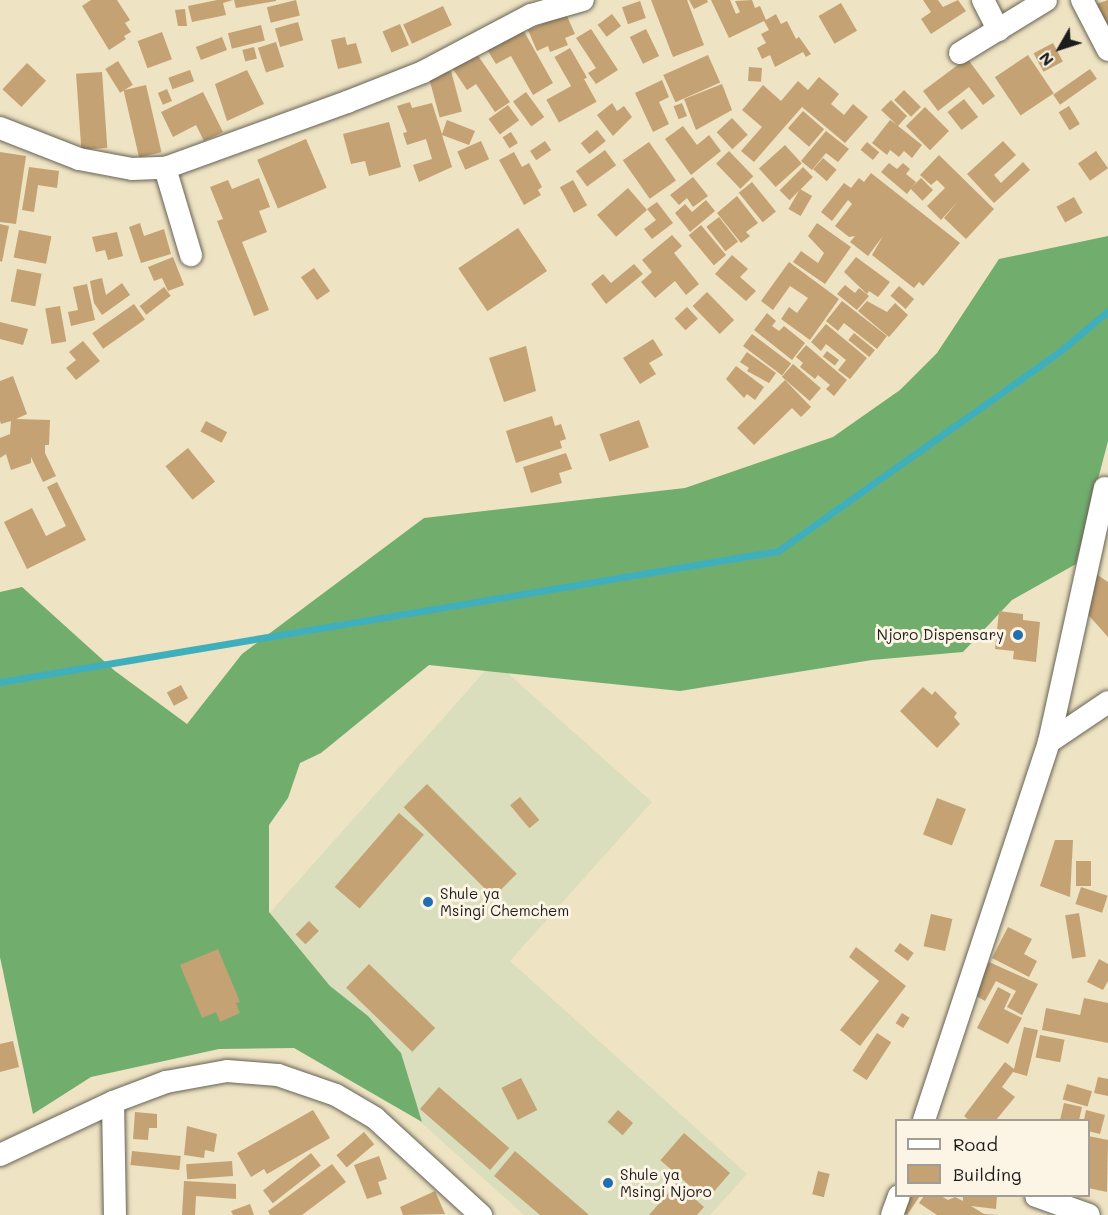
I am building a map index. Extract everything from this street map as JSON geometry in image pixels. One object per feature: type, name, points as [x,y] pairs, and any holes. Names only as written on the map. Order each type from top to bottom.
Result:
[{"type":"street","points":[[0,128],[79,159],[132,169],[165,168],[423,72],[531,15],[583,0]]},
{"type":"street","points":[[983,0],[998,30]]},
{"type":"street","points":[[960,53],[1046,0]]},
{"type":"street","points":[[1082,0],[1108,50]]},
{"type":"street","points":[[165,168],[191,255]]},
{"type":"street","points":[[924,1119],[1049,742],[1105,488]]},
{"type":"street","points":[[1049,742],[1108,702]]},
{"type":"street","points":[[0,1155],[113,1102],[201,1073],[227,1071],[302,1081],[375,1118],[480,1215]]},
{"type":"street","points":[[113,1102],[115,1215]]},
{"type":"street","points":[[892,1215],[899,1197]]},
{"type":"street","points":[[1039,1197],[1089,1215]]},
{"type":"shaded area","points":[[494,661],[652,802],[510,961],[747,1174],[710,1215],[524,1215],[384,1089],[249,936]]},
{"type":"green space","points":[[1108,236],[1108,441],[1076,564],[1012,600],[963,652],[872,660],[680,691],[429,665],[321,753],[300,763],[288,798],[269,825],[269,912],[330,986],[368,1016],[401,1053],[422,1122],[294,1048],[219,1049],[91,1077],[33,1114],[0,957],[0,592],[22,587],[115,671],[187,724],[242,654],[424,518],[685,488],[833,437],[900,390],[937,353],[999,259]]},
{"type":"building","points":[[91,0],[117,0],[130,20],[125,23],[131,32],[124,36],[126,39],[109,50],[82,6]]},
{"type":"building","points":[[217,0],[233,0],[223,3],[226,15],[192,22],[188,6]]},
{"type":"building","points":[[234,0],[276,0],[276,1],[236,8]]},
{"type":"building","points":[[296,0],[300,16],[271,23],[267,7]]},
{"type":"building","points":[[651,0],[687,0],[704,45],[673,57]]},
{"type":"building","points":[[689,0],[707,0],[708,2],[694,9]]},
{"type":"building","points":[[711,0],[730,0],[736,14],[740,12],[735,1],[752,0],[755,8],[760,6],[766,20],[776,14],[781,24],[787,21],[796,39],[799,37],[811,54],[806,57],[803,52],[775,67],[770,55],[762,59],[757,48],[766,43],[761,34],[769,30],[764,21],[729,38]]},
{"type":"building","points":[[923,0],[938,0],[943,7],[958,0],[966,11],[931,34],[921,19],[931,12]]},
{"type":"building","points":[[1108,0],[1108,26],[1096,4]]},
{"type":"building","points":[[640,1],[646,18],[628,24],[622,7]]},
{"type":"building","points":[[841,3],[857,31],[834,44],[818,16]]},
{"type":"building","points":[[443,6],[452,25],[412,44],[403,25]]},
{"type":"building","points":[[185,9],[187,26],[178,26],[175,10]]},
{"type":"building","points":[[566,14],[575,34],[565,38],[568,45],[550,52],[548,46],[537,51],[528,30]]},
{"type":"building","points":[[612,14],[621,26],[607,37],[598,25]]},
{"type":"building","points":[[298,22],[303,40],[280,47],[275,29]]},
{"type":"building","points":[[400,24],[409,45],[391,53],[383,31]]},
{"type":"building","points":[[261,25],[265,41],[232,49],[228,33]]},
{"type":"building","points":[[521,26],[553,83],[533,95],[511,56],[496,64],[485,46]]},
{"type":"building","points":[[591,29],[618,70],[596,84],[588,73],[596,68],[576,38]]},
{"type":"building","points":[[646,29],[659,56],[643,64],[630,37]]},
{"type":"building","points":[[162,32],[172,59],[147,68],[138,41]]},
{"type":"building","points":[[222,37],[227,50],[201,60],[196,47]]},
{"type":"building","points":[[345,37],[347,45],[356,43],[362,63],[338,69],[331,40]]},
{"type":"building","points":[[276,42],[284,67],[266,73],[258,48]]},
{"type":"building","points":[[1053,43],[1063,62],[1043,72],[1034,53]]},
{"type":"building","points":[[254,47],[257,59],[245,62],[242,50]]},
{"type":"building","points":[[472,47],[510,102],[495,112],[476,84],[467,90],[449,63]]},
{"type":"building","points":[[570,48],[587,77],[571,86],[554,57]]},
{"type":"building","points":[[708,55],[720,82],[675,102],[663,75]]},
{"type":"building","points":[[1028,55],[1054,93],[1021,116],[995,77]]},
{"type":"building","points":[[967,58],[995,96],[983,105],[969,87],[938,111],[923,91]]},
{"type":"building","points":[[118,61],[133,85],[120,93],[105,69]]},
{"type":"building","points":[[27,63],[46,81],[21,107],[2,89]]},
{"type":"building","points":[[749,67],[762,68],[761,82],[748,81]]},
{"type":"building","points":[[1090,69],[1097,79],[1060,105],[1053,95]]},
{"type":"building","points":[[190,70],[194,81],[172,89],[168,78]]},
{"type":"building","points":[[247,70],[264,104],[227,121],[215,84]]},
{"type":"building","points":[[451,71],[462,112],[440,118],[429,77]]},
{"type":"building","points":[[102,72],[107,148],[81,150],[76,74]]},
{"type":"building","points":[[819,77],[839,94],[831,104],[844,115],[853,104],[868,117],[845,143],[802,107],[754,162],[741,151],[762,127],[742,110],[763,85],[781,101],[798,81],[808,90]]},
{"type":"building","points":[[584,79],[597,102],[559,123],[546,100]]},
{"type":"building","points":[[662,80],[669,97],[659,102],[669,124],[653,132],[635,93]]},
{"type":"building","points":[[722,84],[732,110],[696,130],[684,99]]},
{"type":"building","points":[[146,85],[162,152],[139,157],[124,90]]},
{"type":"building","points":[[167,89],[172,101],[163,105],[158,93]]},
{"type":"building","points":[[904,90],[921,107],[911,117],[894,100]]},
{"type":"building","points":[[203,92],[223,132],[204,141],[196,125],[173,137],[161,112]]},
{"type":"building","points":[[526,92],[544,117],[531,126],[513,101]]},
{"type":"building","points":[[964,99],[978,117],[962,130],[947,112]]},
{"type":"building","points":[[891,100],[907,116],[898,126],[922,145],[912,158],[904,151],[899,157],[890,150],[887,155],[872,143],[890,120],[897,125],[881,110]]},
{"type":"building","points":[[410,102],[412,108],[432,103],[442,134],[447,120],[475,131],[469,145],[442,135],[452,167],[419,182],[413,165],[432,159],[426,139],[407,145],[403,133],[407,132],[397,106]]},
{"type":"building","points":[[612,103],[617,111],[624,106],[632,117],[613,136],[597,115]]},
{"type":"building","points":[[682,103],[687,116],[679,119],[674,106]]},
{"type":"building","points":[[508,105],[519,120],[500,134],[489,119]]},
{"type":"building","points":[[1069,106],[1080,124],[1070,130],[1059,112]]},
{"type":"building","points":[[925,107],[949,131],[930,150],[906,126]]},
{"type":"building","points":[[803,111],[824,129],[809,147],[788,128]]},
{"type":"building","points":[[732,118],[748,135],[732,149],[717,132]]},
{"type":"building","points":[[389,122],[401,167],[369,176],[365,161],[351,164],[343,134]]},
{"type":"building","points":[[683,126],[697,145],[709,135],[721,151],[691,175],[665,139]]},
{"type":"building","points":[[597,130],[606,141],[589,154],[581,143]]},
{"type":"building","points":[[826,131],[849,149],[838,162],[826,153],[812,170],[801,161]]},
{"type":"building","points":[[511,132],[518,143],[509,148],[503,137]]},
{"type":"building","points":[[306,139],[327,188],[278,208],[257,160]]},
{"type":"building","points":[[481,141],[489,159],[465,170],[457,152]]},
{"type":"building","points":[[545,141],[551,150],[536,160],[530,151]]},
{"type":"building","points":[[1003,141],[1016,155],[994,175],[1001,183],[1023,162],[1030,170],[994,203],[967,174]]},
{"type":"building","points":[[649,142],[676,181],[650,199],[623,160]]},
{"type":"building","points":[[867,142],[879,152],[873,160],[861,150]]},
{"type":"building","points":[[785,145],[802,164],[776,187],[759,168]]},
{"type":"building","points":[[605,150],[616,165],[587,187],[576,171]]},
{"type":"building","points":[[729,151],[753,176],[740,189],[716,164]]},
{"type":"building","points":[[1096,151],[1108,168],[1090,181],[1078,164]]},
{"type":"building","points":[[0,152],[26,156],[16,224],[0,222]]},
{"type":"building","points":[[514,152],[522,167],[529,163],[542,187],[538,190],[541,195],[524,205],[499,160]]},
{"type":"building","points":[[939,155],[994,209],[966,239],[944,218],[959,200],[941,220],[927,206],[945,188],[937,180],[931,185],[920,175]]},
{"type":"building","points":[[823,158],[837,170],[827,181],[813,169]]},
{"type":"building","points":[[889,163],[897,169],[903,163],[910,169],[906,174],[916,182],[907,194],[881,172]]},
{"type":"building","points":[[29,167],[59,171],[57,188],[38,185],[34,212],[22,210]]},
{"type":"building","points":[[803,167],[813,177],[790,200],[780,190]]},
{"type":"building","points":[[871,173],[960,243],[923,286],[919,282],[914,288],[872,255],[883,236],[868,256],[850,242],[855,236],[849,237],[835,226],[852,204],[848,200],[832,221],[821,212],[844,183],[851,188],[859,178],[864,182]]},
{"type":"building","points":[[693,177],[708,196],[693,207],[687,198],[679,205],[670,195]]},
{"type":"building","points":[[259,178],[270,207],[259,211],[267,232],[242,242],[269,310],[254,316],[217,221],[223,219],[210,187],[228,180],[232,189]]},
{"type":"building","points":[[921,178],[933,190],[922,201],[910,189]]},
{"type":"building","points":[[573,180],[587,205],[574,213],[560,187]]},
{"type":"building","points":[[752,182],[776,212],[763,222],[739,193]]},
{"type":"building","points":[[628,188],[647,210],[616,237],[597,215]]},
{"type":"building","points":[[800,189],[812,196],[801,216],[788,209]]},
{"type":"building","points":[[737,196],[758,223],[746,232],[750,236],[741,243],[717,213]]},
{"type":"building","points":[[1074,197],[1083,213],[1065,222],[1057,207]]},
{"type":"building","points":[[706,200],[715,211],[690,232],[675,213],[685,204],[692,212]]},
{"type":"building","points":[[657,202],[673,223],[652,239],[644,229],[656,220],[647,209]]},
{"type":"building","points":[[719,217],[738,241],[725,251],[706,227]]},
{"type":"building","points":[[140,223],[144,236],[164,229],[171,254],[141,263],[129,227]]},
{"type":"building","points":[[817,223],[851,247],[825,284],[793,262],[801,251],[818,263],[824,253],[808,236]]},
{"type":"building","points":[[0,224],[9,226],[2,262],[0,261]]},
{"type":"building","points":[[701,225],[726,255],[714,265],[689,235]]},
{"type":"building","points":[[518,228],[547,271],[487,311],[458,268]]},
{"type":"building","points":[[19,230],[51,236],[46,264],[14,257]]},
{"type":"building","points":[[117,232],[123,256],[108,260],[105,250],[96,252],[92,237]]},
{"type":"building","points":[[672,235],[682,246],[674,253],[699,284],[686,295],[675,281],[655,298],[641,282],[652,272],[642,260]]},
{"type":"building","points":[[732,255],[748,269],[740,277],[756,291],[746,301],[715,274]]},
{"type":"building","points":[[173,257],[184,285],[168,291],[162,278],[154,281],[148,267]]},
{"type":"building","points":[[856,257],[890,282],[878,297],[869,291],[867,294],[844,272]]},
{"type":"building","points":[[789,262],[839,299],[810,340],[781,319],[789,307],[797,313],[808,298],[790,286],[773,310],[761,301]]},
{"type":"building","points":[[634,264],[643,274],[606,304],[591,284],[603,274],[611,283]]},
{"type":"building","points":[[314,268],[330,291],[317,300],[301,277]]},
{"type":"building","points":[[17,269],[42,274],[35,306],[11,301]]},
{"type":"building","points":[[102,278],[106,295],[122,283],[130,295],[102,315],[94,303],[90,281]]},
{"type":"building","points":[[87,284],[95,320],[71,326],[68,312],[78,310],[73,287]]},
{"type":"building","points":[[845,285],[855,293],[859,288],[869,296],[857,310],[837,294]]},
{"type":"building","points":[[899,286],[914,299],[906,309],[890,296]]},
{"type":"building","points":[[164,287],[171,296],[146,315],[140,306]]},
{"type":"building","points":[[707,292],[734,320],[720,334],[693,306]]},
{"type":"building","points":[[842,301],[887,336],[877,349],[844,323],[838,331],[826,321]]},
{"type":"building","points":[[867,301],[887,312],[895,303],[908,315],[889,337],[858,311]]},
{"type":"building","points":[[134,304],[145,320],[103,349],[92,333]]},
{"type":"building","points":[[60,306],[66,341],[51,344],[45,309]]},
{"type":"building","points":[[687,307],[698,319],[685,330],[675,319]]},
{"type":"building","points":[[767,313],[776,321],[772,326],[779,331],[784,326],[805,343],[792,360],[754,330]]},
{"type":"building","points":[[0,322],[28,329],[23,345],[0,339]]},
{"type":"building","points":[[826,324],[867,358],[850,379],[838,370],[846,360],[826,344],[821,351],[811,342]]},
{"type":"building","points":[[854,333],[875,350],[869,357],[848,340]]},
{"type":"building","points":[[752,334],[791,363],[782,375],[743,346]]},
{"type":"building","points":[[653,339],[663,355],[649,363],[656,374],[640,384],[623,358]]},
{"type":"building","points":[[83,341],[100,361],[76,380],[66,368],[76,360],[69,352]]},
{"type":"building","points":[[806,345],[847,380],[834,396],[826,389],[830,385],[818,375],[815,379],[800,367],[803,363],[796,357]]},
{"type":"building","points":[[526,346],[536,391],[504,402],[489,358]]},
{"type":"building","points":[[827,351],[839,360],[835,366],[823,357]]},
{"type":"building","points":[[747,352],[776,373],[769,383],[747,371],[749,368],[740,362]]},
{"type":"building","points":[[793,364],[821,388],[810,401],[782,377]]},
{"type":"building","points":[[736,366],[764,387],[755,400],[747,394],[744,398],[726,379]]},
{"type":"building","points":[[13,376],[27,414],[16,419],[50,420],[49,445],[45,445],[45,453],[56,476],[43,482],[31,457],[31,463],[11,470],[6,454],[0,458],[0,438],[10,434],[11,421],[1,424],[0,421],[0,381]]},
{"type":"building","points":[[785,380],[811,407],[801,417],[792,408],[754,445],[737,428]]},
{"type":"building","points":[[552,416],[555,426],[561,424],[566,439],[560,441],[562,448],[516,463],[506,431]]},
{"type":"building","points":[[639,420],[649,447],[609,462],[600,434]]},
{"type":"building","points":[[206,421],[227,432],[222,443],[200,432]]},
{"type":"building","points":[[188,448],[215,481],[193,500],[165,466]]},
{"type":"building","points":[[566,453],[572,469],[559,473],[562,483],[531,493],[523,467]]},
{"type":"building","points":[[57,482],[86,540],[27,569],[4,522],[32,508],[46,536],[66,526],[47,487]]},
{"type":"building","points":[[1096,574],[1108,582],[1108,637],[1084,610]]},
{"type":"building","name":"Njoro Dispensary","points":[[999,611],[1023,614],[1023,620],[1040,622],[1036,662],[1013,659],[1014,651],[995,649]]},
{"type":"building","points":[[181,685],[188,698],[174,706],[167,693]]},
{"type":"building","points":[[923,687],[932,695],[935,691],[957,713],[954,717],[960,724],[937,748],[900,711]]},
{"type":"building","points":[[427,784],[517,874],[493,897],[404,807]]},
{"type":"building","points":[[520,797],[539,820],[529,828],[510,805]]},
{"type":"building","points":[[937,798],[966,809],[952,846],[923,834]]},
{"type":"building","points":[[399,813],[424,835],[360,909],[335,887]]},
{"type":"building","points":[[1055,840],[1073,840],[1070,897],[1040,886]]},
{"type":"building","points":[[1076,861],[1091,861],[1091,886],[1076,886]]},
{"type":"building","points":[[1081,887],[1108,896],[1102,913],[1075,904]]},
{"type":"building","points":[[1079,913],[1086,956],[1072,959],[1065,915]]},
{"type":"building","points":[[931,914],[952,919],[945,951],[924,946]]},
{"type":"building","points":[[309,921],[319,931],[305,944],[296,934]]},
{"type":"building","points":[[1008,927],[1032,939],[1024,954],[1037,961],[1029,977],[992,958]]},
{"type":"building","points":[[900,943],[914,953],[908,961],[894,951]]},
{"type":"building","points":[[856,947],[906,986],[860,1046],[840,1030],[879,981],[849,957]]},
{"type":"building","points":[[218,949],[240,1002],[236,1003],[240,1013],[220,1022],[216,1012],[202,1018],[180,965]]},
{"type":"building","points":[[1099,959],[1108,964],[1108,981],[1103,990],[1087,982]]},
{"type":"building","points":[[989,962],[1038,984],[1022,1015],[1007,1007],[1016,991],[996,981],[985,1001],[973,994]]},
{"type":"building","points":[[369,964],[435,1028],[412,1052],[346,988]]},
{"type":"building","points":[[998,987],[1011,994],[1004,1009],[1022,1018],[1008,1044],[977,1028]]},
{"type":"building","points":[[1084,998],[1108,1003],[1108,1043],[1042,1030],[1046,1008],[1080,1015]]},
{"type":"building","points":[[902,1013],[910,1018],[903,1028],[896,1023]]},
{"type":"building","points":[[1024,1027],[1038,1030],[1027,1076],[1013,1072],[1002,1087],[1015,1097],[997,1119],[968,1119],[964,1116],[1005,1062],[1014,1069]]},
{"type":"building","points":[[877,1033],[891,1042],[867,1080],[852,1071]]},
{"type":"building","points":[[1040,1035],[1065,1040],[1060,1062],[1036,1058]]},
{"type":"building","points":[[13,1041],[19,1067],[0,1072],[0,1044]]},
{"type":"building","points":[[1098,1077],[1108,1079],[1108,1096],[1094,1093]]},
{"type":"building","points":[[521,1078],[537,1110],[518,1120],[501,1088]]},
{"type":"building","points":[[1067,1084],[1092,1091],[1088,1107],[1063,1099]]},
{"type":"building","points":[[439,1087],[509,1148],[490,1170],[420,1109]]},
{"type":"building","points":[[1064,1103],[1082,1107],[1079,1119],[1060,1119]]},
{"type":"building","points":[[313,1110],[330,1138],[267,1174],[264,1169],[251,1177],[237,1153]]},
{"type":"building","points":[[618,1110],[633,1123],[623,1135],[608,1122]]},
{"type":"building","points":[[1086,1110],[1105,1115],[1100,1134],[1090,1132],[1090,1119],[1084,1119]]},
{"type":"building","points":[[135,1112],[157,1114],[157,1128],[149,1128],[148,1140],[133,1139]]},
{"type":"building","points":[[187,1126],[217,1134],[214,1152],[205,1150],[204,1158],[184,1155]]},
{"type":"building","points":[[364,1132],[374,1144],[347,1167],[336,1155]]},
{"type":"building","points":[[684,1133],[730,1173],[706,1200],[660,1160]]},
{"type":"building","points":[[1090,1136],[1108,1140],[1107,1192],[1090,1188]]},
{"type":"building","points":[[132,1151],[181,1156],[179,1170],[131,1165]]},
{"type":"building","points":[[515,1151],[589,1215],[540,1215],[494,1176]]},
{"type":"building","points":[[311,1153],[321,1166],[273,1203],[263,1191]]},
{"type":"building","points":[[379,1156],[387,1179],[378,1182],[382,1194],[367,1199],[354,1165]]},
{"type":"building","points":[[232,1161],[233,1176],[187,1179],[186,1164]]},
{"type":"building","points":[[332,1164],[346,1182],[302,1215],[270,1215],[268,1211]]},
{"type":"building","points":[[818,1171],[830,1174],[824,1197],[812,1194]]},
{"type":"building","points":[[184,1181],[236,1184],[236,1199],[196,1196],[195,1215],[182,1215]]},
{"type":"building","points":[[677,1183],[704,1207],[697,1215],[649,1215]]},
{"type":"building","points":[[435,1191],[445,1214],[403,1215],[400,1207]]},
{"type":"building","points":[[903,1197],[919,1197],[907,1215],[896,1207]]},
{"type":"building","points":[[923,1197],[943,1197],[948,1200],[955,1197],[963,1201],[963,1197],[997,1197],[996,1209],[971,1206],[984,1214],[999,1215],[937,1215],[919,1203]]},
{"type":"building","points":[[250,1204],[254,1215],[233,1215],[231,1211]]},
{"type":"waterway","points":[[0,682],[778,551],[1059,352],[1108,311]]},
{"type":"place","name":"Njoro Dispensary","points":[[1018,635]]},
{"type":"place","name":"Shule ya Msingi Chemchem","points":[[428,902]]},
{"type":"place","name":"Shule ya Msingi Njoro","points":[[608,1183]]}]
